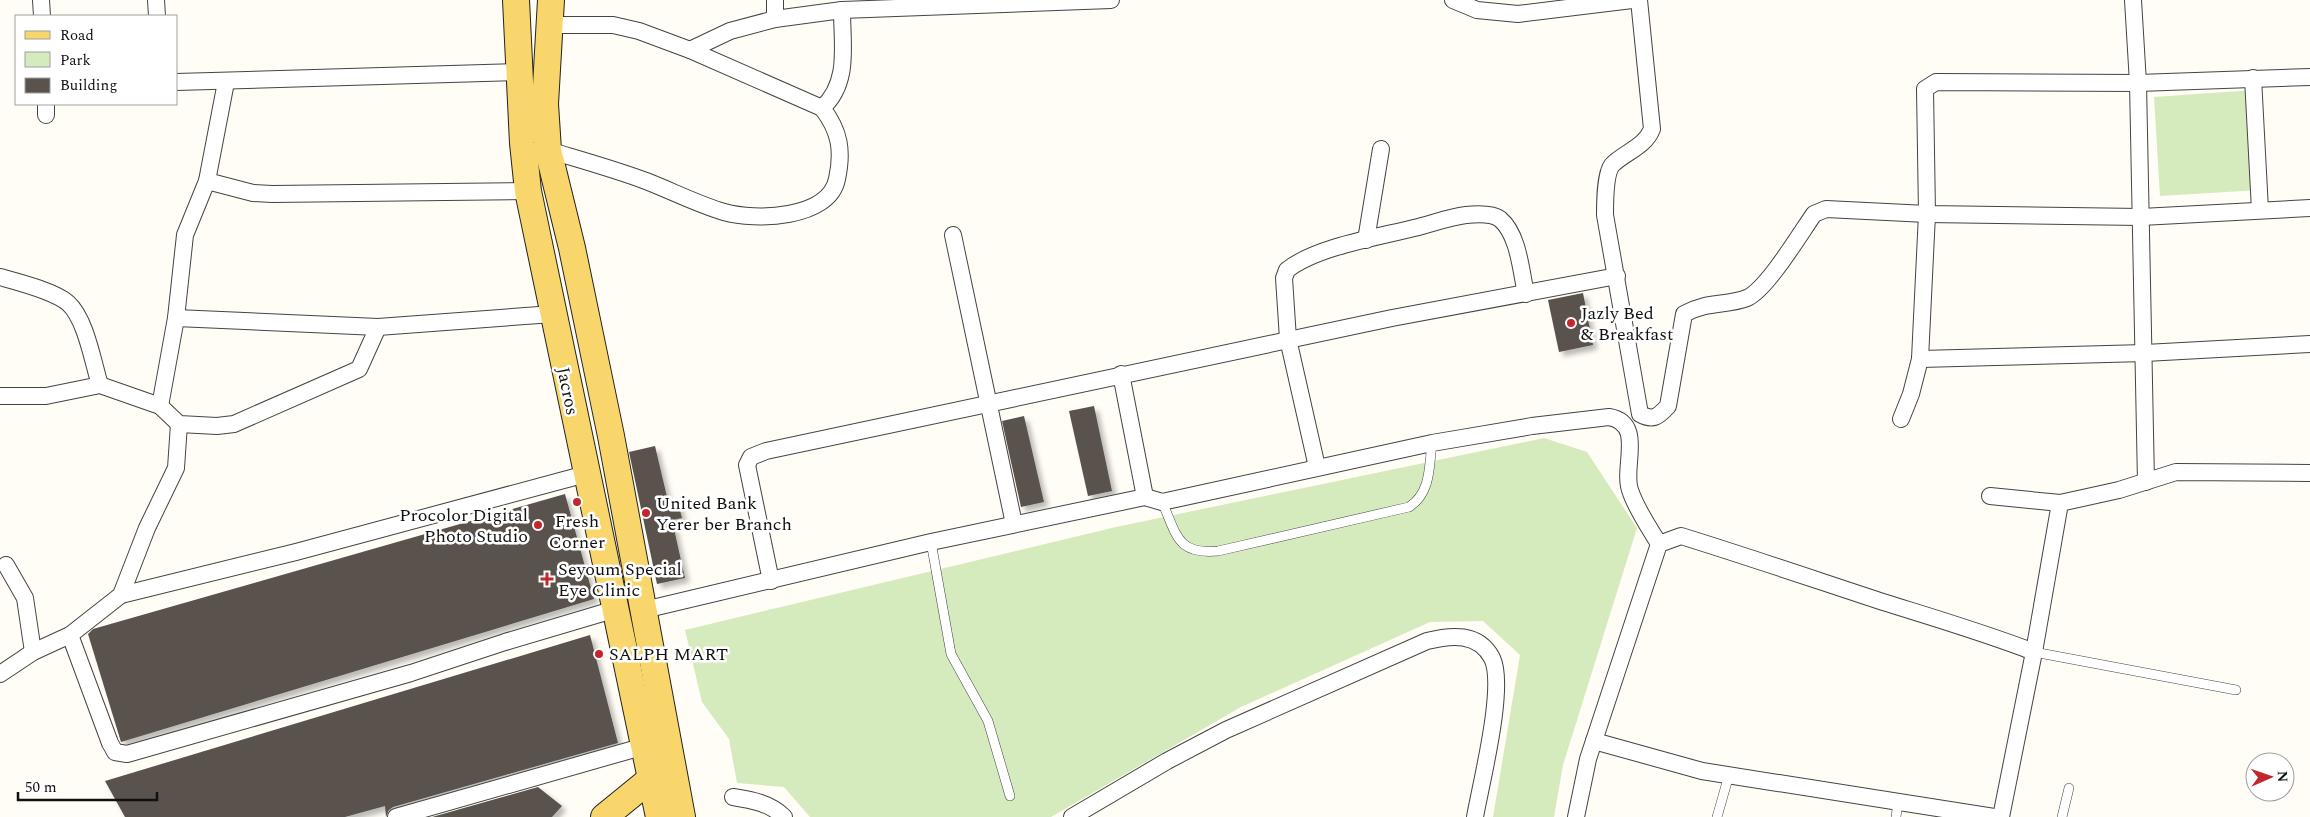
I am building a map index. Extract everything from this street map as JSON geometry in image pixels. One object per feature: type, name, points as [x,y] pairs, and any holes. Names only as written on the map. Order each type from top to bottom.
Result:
[{"type":"main road","name":"Jacros","points":[[516,0],[523,143],[528,191],[552,314],[645,746],[666,776]]},
{"type":"main road","name":"Jacros","points":[[550,13],[545,104],[548,150],[572,248],[611,436],[644,610],[666,776]]},
{"type":"main road","points":[[604,817],[627,796],[666,776]]},
{"type":"main road","points":[[654,813],[666,776]]},
{"type":"main road","points":[[666,776],[682,817]]},
{"type":"street","points":[[41,0],[42,15]]},
{"type":"street","points":[[156,0],[157,15]]},
{"type":"street","points":[[775,0],[775,19]]},
{"type":"street","points":[[690,50],[730,31],[775,19],[842,10],[899,4],[1111,0]]},
{"type":"street","points":[[1453,0],[1477,10],[1518,14],[1632,0]]},
{"type":"street","points":[[1639,0],[1652,129],[1648,138],[1611,166],[1606,186],[1605,215],[1640,414]]},
{"type":"street","points":[[2133,0],[2138,84],[2145,353],[2146,482]]},
{"type":"street","points":[[822,108],[838,89],[842,77],[842,10]]},
{"type":"street","points":[[548,150],[645,181],[724,212],[743,216],[799,213],[826,199],[836,183],[841,162],[840,140],[832,121],[822,108],[690,50],[640,31],[550,13]]},
{"type":"street","points":[[178,82],[520,72]]},
{"type":"street","points":[[1901,419],[1911,394],[1920,359],[1927,214],[1925,89],[1936,82],[2138,84],[2310,77]]},
{"type":"street","points":[[2253,78],[2260,210]]},
{"type":"street","points":[[160,406],[176,318],[185,235],[207,181],[226,82]]},
{"type":"street","points":[[1366,240],[1381,149]]},
{"type":"street","points":[[207,181],[253,193],[272,194],[528,191]]},
{"type":"street","points":[[1640,414],[1649,418],[1659,417],[1668,406],[1684,314],[1698,306],[1747,298],[1762,287],[1814,214],[1826,209],[1927,214],[2141,217],[2310,208]]},
{"type":"street","points":[[1317,468],[1288,339],[1284,278],[1287,270],[1310,256],[1366,240],[1466,215],[1487,214],[1499,218],[1506,226],[1514,243],[1526,294]]},
{"type":"street","points":[[954,235],[987,402],[1014,524]]},
{"type":"street","points":[[771,581],[747,465],[751,457],[766,451],[987,402],[1288,339],[1617,276]]},
{"type":"street","points":[[0,277],[39,289],[68,303],[81,322],[100,386]]},
{"type":"street","points":[[176,318],[378,327],[552,314]]},
{"type":"street","points":[[0,396],[46,396],[100,386],[160,406],[179,424],[217,426],[234,424],[359,369],[378,327]]},
{"type":"street","points":[[1920,359],[2145,353],[2310,344]]},
{"type":"street","points":[[1121,374],[1144,497]]},
{"type":"street","points":[[1626,425],[1640,414]]},
{"type":"street","points":[[644,610],[931,542],[1144,497],[1162,502],[1432,443],[1532,426],[1609,417],[1618,419],[1626,425],[1629,435],[1627,477],[1629,490],[1638,509],[1660,544]]},
{"type":"street","points":[[121,595],[147,528],[176,468],[179,424]]},
{"type":"street","points":[[1990,496],[2060,503],[2119,490],[2176,472],[2310,473]]},
{"type":"street","points":[[0,674],[33,652],[70,635],[121,595],[296,552],[586,474]]},
{"type":"street","points":[[2001,817],[2034,652],[2060,503]]},
{"type":"street","points":[[1576,817],[1588,760],[1660,544],[1673,537],[1681,536],[1979,631],[2034,652]]},
{"type":"street","points":[[6,565],[25,598],[33,652]]},
{"type":"street","points":[[70,635],[110,744],[115,752],[127,754],[411,673],[505,642],[616,609]]},
{"type":"street","points":[[1072,817],[1167,761],[1226,730],[1427,642],[1450,636],[1468,638],[1476,642],[1484,647],[1493,659],[1496,688],[1475,817]]},
{"type":"street","points":[[1594,741],[1702,771],[1897,809],[1994,817]]},
{"type":"street","points":[[396,817],[645,746]]},
{"type":"street","points":[[733,797],[756,800],[778,811],[784,817]]},
{"type":"lane","points":[[1162,502],[1179,538],[1188,549],[1200,553],[1218,551],[1409,507],[1419,501],[1426,487],[1432,443]]},
{"type":"lane","points":[[931,542],[951,654],[988,721],[1010,796]]},
{"type":"lane","points":[[2034,652],[2236,690]]},
{"type":"lane","points":[[1717,817],[1729,775]]},
{"type":"lane","points":[[2062,817],[2069,788]]},
{"type":"green space","points":[[2253,90],[2259,190],[2160,196],[2154,97]]},
{"type":"green space","points":[[1544,438],[1587,452],[1637,528],[1563,765],[1554,817],[1493,817],[1520,655],[1483,621],[1430,622],[1241,707],[1051,817],[810,817],[784,787],[737,783],[729,739],[702,702],[685,630],[1116,527]]},
{"type":"building","name":"Jazly Bed & Breakfast","points":[[1583,293],[1593,345],[1559,352],[1548,300]]},
{"type":"building","points":[[1094,406],[1112,491],[1088,496],[1069,411]]},
{"type":"building","points":[[1024,416],[1044,502],[1021,507],[1002,421]]},
{"type":"building","points":[[655,446],[668,501],[677,499],[682,518],[672,520],[685,578],[657,584],[629,452]]},
{"type":"building","points":[[565,494],[594,599],[121,742],[88,634],[93,629]]},
{"type":"building","points":[[590,635],[618,743],[393,807],[389,810],[386,817],[385,806],[345,817],[125,817],[105,781]]},
{"type":"building","points":[[538,787],[562,806],[552,817],[432,817]]},
{"type":"place","name":"Jazly Bed & Breakfast","points":[[1571,323]]},
{"type":"place","name":"Fresh Corner","points":[[577,502]]},
{"type":"place","name":"United Bank Yerer ber Branch","points":[[646,513]]},
{"type":"place","name":"Procolor Digital Photo Studio","points":[[538,525]]},
{"type":"place","name":"Seyoum Special Eye Clinic","points":[[547,579]]},
{"type":"place","name":"SALPH MART","points":[[599,654]]}]
